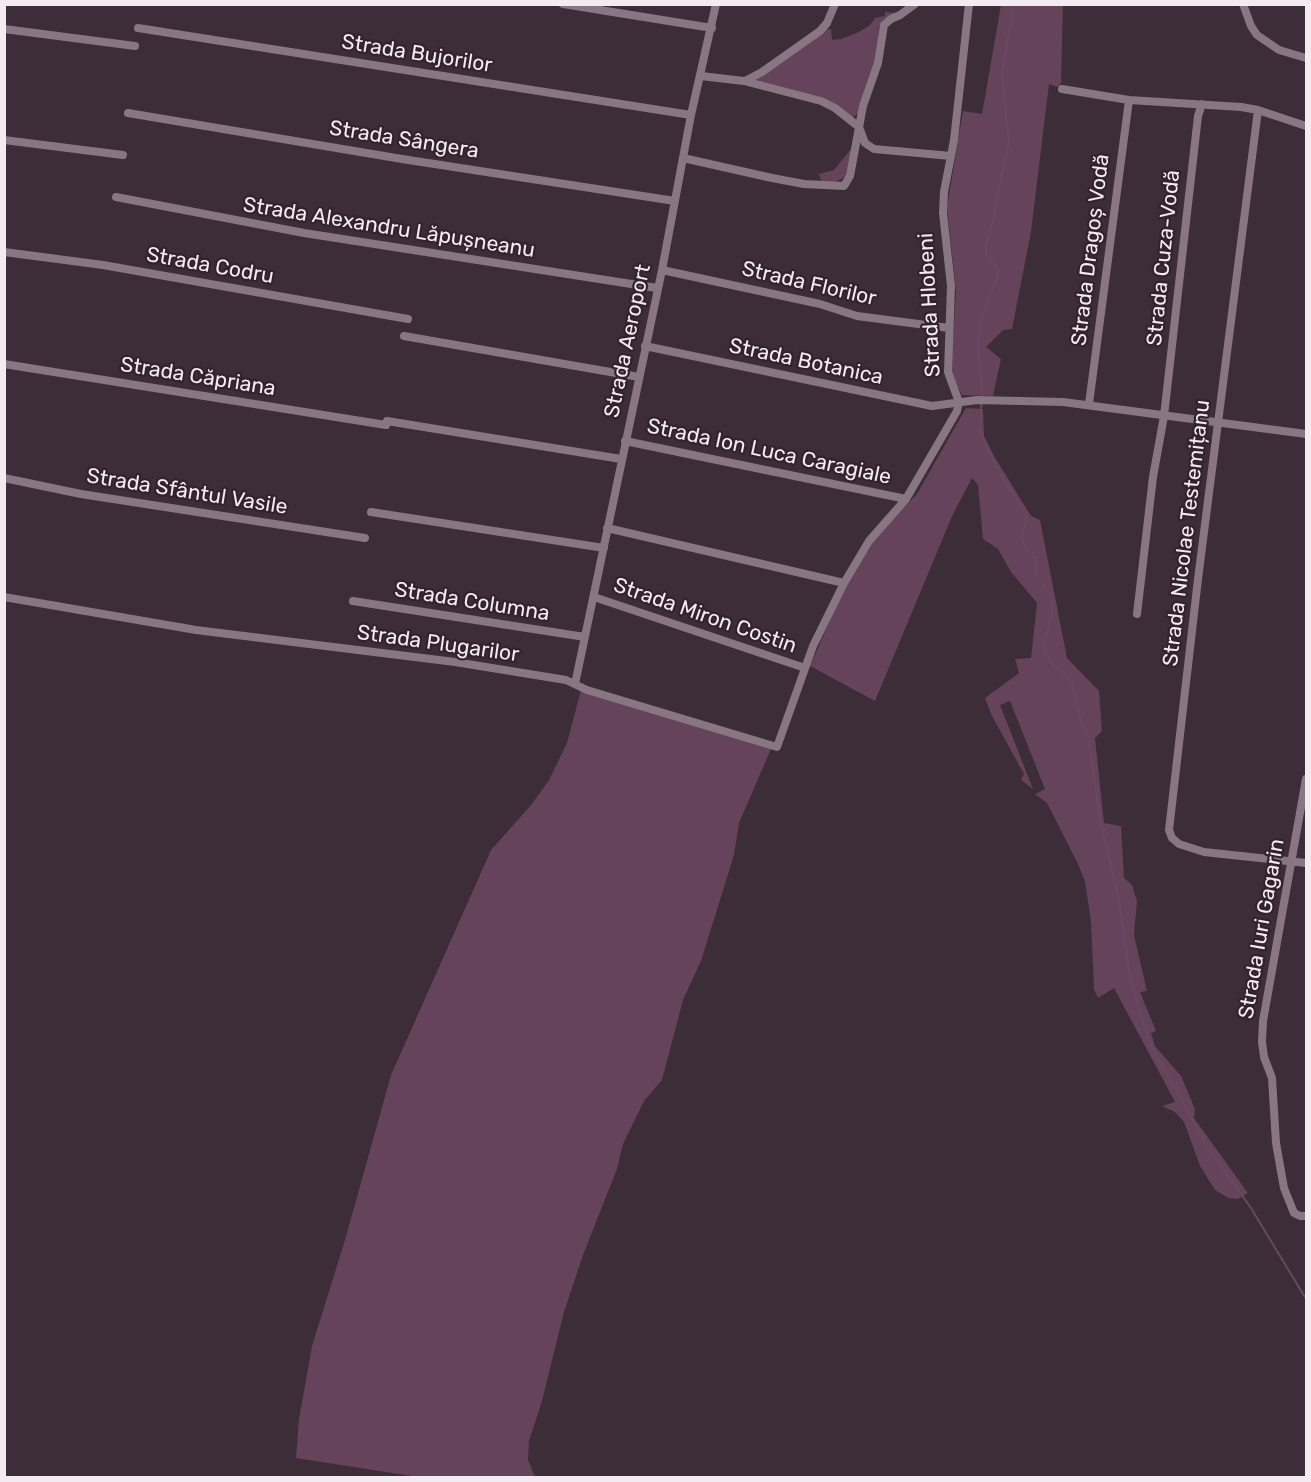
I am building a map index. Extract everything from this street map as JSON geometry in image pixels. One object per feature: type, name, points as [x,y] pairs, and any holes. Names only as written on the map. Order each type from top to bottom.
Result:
[{"type":"street","points":[[563,4],[712,28]]},
{"type":"street","name":"Strada Aeroport","points":[[575,684],[662,270],[691,115],[716,4]]},
{"type":"street","points":[[744,81],[762,72],[820,31],[827,23],[835,4]]},
{"type":"street","points":[[683,158],[804,184],[844,186],[850,176],[858,127],[878,63],[884,25],[915,4]]},
{"type":"street","name":"Strada Hlobeni","points":[[805,668],[813,646],[844,583],[869,541],[906,499],[957,411],[959,402],[948,372],[951,286],[943,213],[969,4]]},
{"type":"street","points":[[1243,4],[1257,35],[1279,50],[1306,58]]},
{"type":"street","name":"Strada Bujorilor","points":[[138,28],[691,115]]},
{"type":"street","points":[[4,29],[135,46]]},
{"type":"street","points":[[701,76],[744,81],[821,101],[835,108],[858,127],[866,143],[874,149],[951,156]]},
{"type":"street","points":[[1062,89],[1129,100],[1258,110],[1306,126]]},
{"type":"street","name":"Strada Dragoș Vodă","points":[[1089,404],[1129,100]]},
{"type":"street","name":"Strada Cuza-Vodă","points":[[1137,614],[1153,477],[1164,416],[1198,116],[1202,104]]},
{"type":"street","name":"Strada Nicolae Testemițanu","points":[[1258,110],[1198,579],[1169,830],[1172,838],[1179,843],[1204,852],[1306,863]]},
{"type":"street","name":"Strada Sângera","points":[[128,112],[391,157],[675,201]]},
{"type":"street","points":[[4,140],[123,155]]},
{"type":"street","name":"Strada Alexandru Lăpușneanu","points":[[116,197],[304,233],[657,288]]},
{"type":"street","name":"Strada Codru","points":[[4,252],[103,265],[408,319]]},
{"type":"street","name":"Strada Florilor","points":[[662,270],[820,304],[857,316],[949,328]]},
{"type":"street","points":[[404,336],[639,376]]},
{"type":"street","name":"Strada Botanica","points":[[645,346],[932,406],[977,400],[1089,404],[1219,424],[1306,434]]},
{"type":"street","name":"Strada Căpriana","points":[[4,364],[621,459]]},
{"type":"street","name":"Strada Ion Luca Caragiale","points":[[625,441],[906,499]]},
{"type":"street","name":"Strada Sfântul Vasile","points":[[4,478],[81,494],[365,538]]},
{"type":"street","points":[[371,512],[603,548]]},
{"type":"street","points":[[607,528],[844,583]]},
{"type":"street","name":"Strada Plugarilor","points":[[4,597],[196,630],[467,664],[566,680],[587,690],[777,747],[805,668]]},
{"type":"street","name":"Strada Miron Costin","points":[[594,597],[805,668]]},
{"type":"street","name":"Strada Columna","points":[[353,601],[585,638]]},
{"type":"street","name":"Strada Iuri Gagarin","points":[[1306,779],[1263,1021],[1262,1042],[1264,1057],[1272,1078],[1275,1143],[1284,1188],[1294,1213],[1306,1216]]},
{"type":"shaded area","points":[[1001,5],[1063,5],[1061,83],[1058,87],[1049,84],[1031,232],[1012,329],[1003,330],[986,347],[1001,359],[993,396],[962,395],[952,376],[951,365],[956,292],[947,207],[963,111],[982,114]]},
{"type":"shaded area","points":[[885,12],[897,13],[883,20],[879,27],[876,64],[859,112],[855,116],[851,117],[835,106],[752,80],[823,30],[831,29],[832,40],[841,39],[859,32],[870,25],[875,18],[885,16]]},
{"type":"shaded area","points":[[850,150],[852,152],[847,176],[832,184],[822,183],[819,174],[834,170]]},
{"type":"shaded area","points":[[966,408],[983,409],[984,436],[994,456],[1031,516],[1040,520],[1067,658],[1099,691],[1102,731],[1095,738],[1104,823],[1121,826],[1124,878],[1132,885],[1137,901],[1134,935],[1147,991],[1140,992],[1156,1031],[1151,1033],[1155,1046],[1181,1076],[1195,1109],[1194,1118],[1248,1193],[1238,1199],[1228,1198],[1215,1190],[1200,1166],[1184,1122],[1175,1112],[1162,1106],[1175,1102],[1114,988],[1098,998],[1094,989],[1091,922],[1085,881],[1047,803],[1035,794],[1045,789],[1010,701],[1000,705],[1033,789],[1021,780],[1024,774],[992,716],[985,698],[1019,673],[1015,659],[1031,658],[1037,603],[1011,572],[998,549],[983,539],[978,485],[972,478],[953,514],[875,701],[810,666],[845,586],[871,541],[917,494]]},
{"type":"shaded area","points":[[581,690],[771,749],[739,823],[734,855],[701,961],[683,1000],[662,1080],[644,1101],[623,1144],[617,1169],[583,1255],[564,1312],[542,1401],[529,1441],[528,1460],[535,1477],[418,1477],[296,1458],[299,1419],[312,1346],[345,1240],[391,1075],[491,850],[531,805],[549,780],[567,743]]},
{"type":"waterway","points":[[1014,4],[1002,73],[1009,143],[986,245],[986,255],[998,269],[997,280],[981,317],[978,345],[982,391],[980,428],[997,468],[1027,517],[1022,536],[1024,546],[1029,554],[1036,558],[1036,574],[1050,595],[1053,612],[1044,650],[1053,666],[1062,671],[1072,683],[1080,718],[1089,740],[1100,820],[1119,900],[1130,977],[1150,1044],[1207,1146],[1251,1208],[1306,1299]]}]
